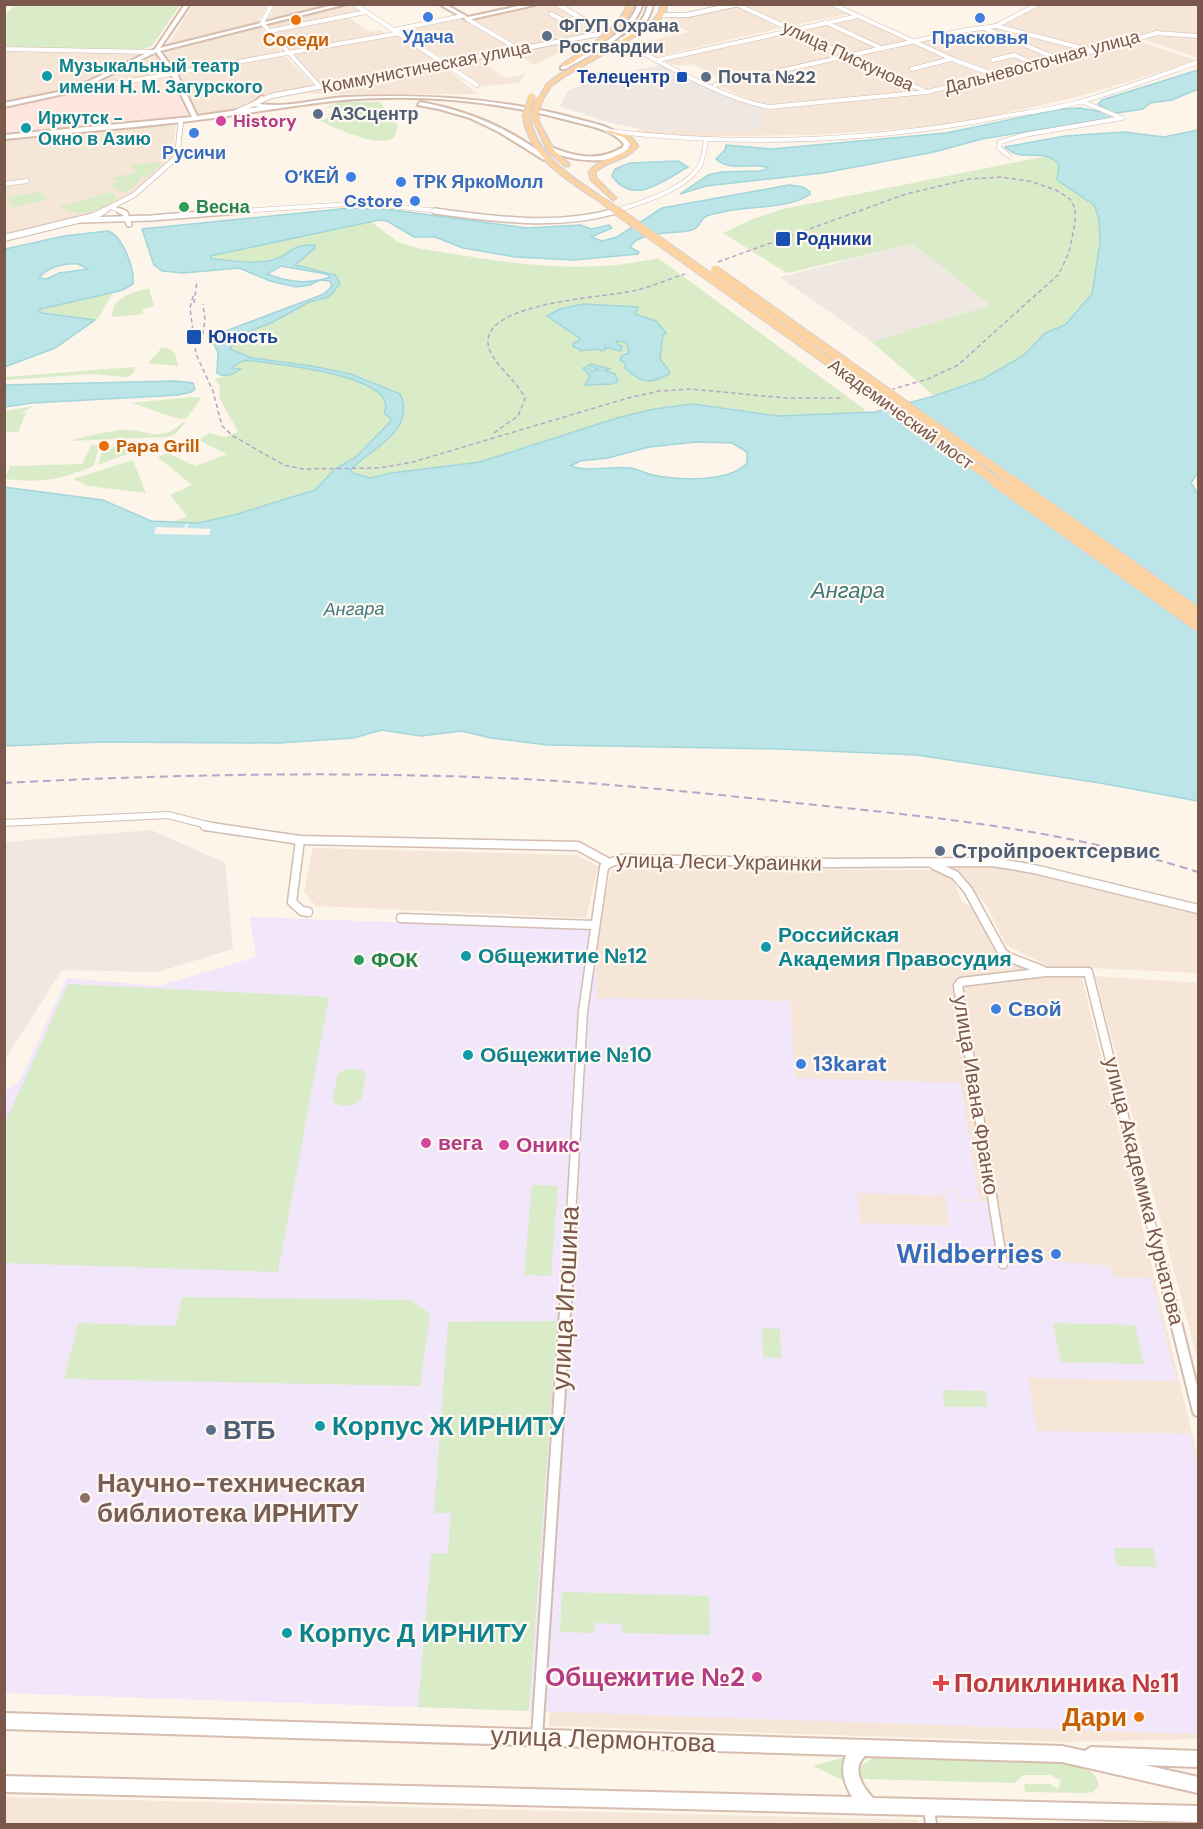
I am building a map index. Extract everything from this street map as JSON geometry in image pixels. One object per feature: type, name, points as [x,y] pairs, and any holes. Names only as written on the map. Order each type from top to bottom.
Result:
[{"type":"main road","points":[[155,51],[188,4]]},
{"type":"main road","points":[[4,105],[81,88],[155,51],[345,4]]},
{"type":"main road","points":[[441,4],[465,17],[537,4]]},
{"type":"main road","points":[[563,68],[615,28],[626,17],[631,4]]},
{"type":"main road","points":[[563,68],[626,29],[636,17],[641,4]]},
{"type":"main road","points":[[616,44],[642,24],[650,11],[651,4]]},
{"type":"main road","points":[[609,131],[625,140],[627,146],[624,150],[606,157],[585,158],[560,154],[550,149],[536,122],[535,112],[549,85],[616,44],[649,27],[661,15],[664,4]]},
{"type":"main road","points":[[155,51],[174,74],[195,118]]},
{"type":"main road","name":"Академический мост","points":[[563,68],[540,85],[532,96],[526,116],[529,135],[546,159],[1198,626]]},
{"type":"main road","points":[[262,98],[256,105],[274,106]]},
{"type":"main road","points":[[372,98],[432,106],[469,115],[497,127],[546,159]]},
{"type":"main road","points":[[4,137],[181,120],[327,100],[462,99],[496,102],[540,110],[628,137],[635,146],[629,152],[593,170],[593,179],[603,190]]},
{"type":"main road","name":"Академический мост","points":[[550,149],[567,165],[1198,613]]},
{"type":"main road","name":"улица Лермонтова","points":[[4,1721],[1062,1754],[1198,1785]]},
{"type":"main road","points":[[863,1747],[857,1752],[850,1765],[851,1777],[859,1796],[870,1806]]},
{"type":"main road","points":[[1062,1754],[1198,1759]]},
{"type":"main road","points":[[4,1784],[1198,1814]]},
{"type":"street","points":[[272,4],[262,23],[320,87]]},
{"type":"street","points":[[354,4],[477,85]]},
{"type":"street","name":"Коммунистическая улица","points":[[236,112],[262,98],[518,50],[601,32],[557,4]]},
{"type":"street","points":[[832,4],[951,58],[995,75]]},
{"type":"street","points":[[711,85],[996,26],[1038,4]]},
{"type":"street","points":[[661,15],[687,15],[737,5]]},
{"type":"street","name":"улица Пискунова","points":[[737,5],[927,92]]},
{"type":"street","points":[[270,31],[366,12]]},
{"type":"street","points":[[551,14],[564,21],[579,18]]},
{"type":"street","points":[[658,60],[858,16]]},
{"type":"street","points":[[394,30],[465,17],[518,50]]},
{"type":"street","points":[[825,22],[883,49]]},
{"type":"street","points":[[996,26],[1092,51]]},
{"type":"street","points":[[985,28],[1061,60]]},
{"type":"street","points":[[81,88],[174,74],[400,33]]},
{"type":"street","name":"Дальневосточная улица","points":[[627,45],[711,85],[765,107],[927,92],[1061,60],[1156,33],[1198,36]]},
{"type":"street","points":[[4,49],[155,51]]},
{"type":"street","points":[[993,60],[1014,55],[1036,65]]},
{"type":"street","points":[[912,69],[951,58]]},
{"type":"street","points":[[609,131],[706,139],[846,136],[925,130],[966,125],[1080,101],[1198,62]]},
{"type":"street","points":[[1010,156],[999,148],[1000,142],[1024,135],[1122,118],[1118,114],[1080,101]]},
{"type":"street","points":[[4,238],[80,220],[113,208],[144,188],[177,157],[181,120]]},
{"type":"street","points":[[635,146],[643,138],[651,136]]},
{"type":"street","points":[[80,220],[128,223],[358,203],[521,221],[567,220],[639,203],[687,179],[702,165],[706,139]]},
{"type":"street","points":[[4,184],[27,181]]},
{"type":"street","points":[[113,208],[124,211],[128,223]]},
{"type":"street","name":"улица Леси Украинки","points":[[4,824],[168,815],[206,826],[300,840],[578,846],[609,863],[622,859],[930,863],[973,861],[1034,869],[1198,909]]},
{"type":"street","points":[[300,840],[292,902],[302,911],[308,912]]},
{"type":"street","name":"улица Игошина","points":[[537,1737],[584,999],[604,867],[609,863]]},
{"type":"street","points":[[930,863],[947,870],[962,882],[988,923],[1002,952],[1008,957],[1046,972]]},
{"type":"street","points":[[400,918],[594,925]]},
{"type":"street","name":"улица Ивана Франко","points":[[1002,1264],[958,986],[961,982],[968,980],[1046,972],[1088,972]]},
{"type":"street","name":"улица Академика Курчатова","points":[[1088,972],[1198,1411]]},
{"type":"street","points":[[929,1808],[931,1824]]},
{"type":"shaded area","points":[[193,5],[268,5],[258,22],[167,46]]},
{"type":"shaded area","points":[[276,5],[337,5],[269,18]]},
{"type":"shaded area","points":[[350,5],[362,12],[346,16],[369,32],[381,30],[388,35],[291,52],[267,23]]},
{"type":"shaded area","points":[[552,5],[597,31],[520,47],[473,19]]},
{"type":"shaded area","points":[[742,5],[827,5],[847,14],[791,26]]},
{"type":"shaded area","points":[[1040,5],[1198,5],[1198,58],[1139,38],[1151,33],[1103,49],[1092,49],[999,25]]},
{"type":"shaded area","points":[[736,6],[780,28],[656,57],[633,45],[689,32],[666,19]]},
{"type":"shaded area","points":[[858,16],[910,40],[882,47],[830,22]]},
{"type":"shaded area","points":[[459,17],[512,49],[448,62],[398,30]]},
{"type":"shaded area","points":[[825,23],[881,48],[848,56],[794,30]]},
{"type":"shaded area","points":[[260,25],[283,53],[177,71],[162,50]]},
{"type":"shaded area","points":[[995,27],[1088,50],[1060,58],[987,28]]},
{"type":"shaded area","points":[[984,29],[1057,59],[995,74],[955,60],[920,42]]},
{"type":"shaded area","points":[[787,32],[839,56],[721,83],[717,77],[692,64],[677,66],[662,60]]},
{"type":"shaded area","points":[[397,35],[440,63],[320,86],[291,55]]},
{"type":"shaded area","points":[[578,39],[580,43],[533,65],[515,52]]},
{"type":"shaded area","points":[[1139,41],[1198,61],[1077,97],[946,126],[812,135],[703,136],[637,133],[639,128],[741,132],[764,125],[764,109],[938,92]]},
{"type":"shaded area","points":[[916,42],[991,75],[927,91],[854,57]]},
{"type":"shaded area","points":[[5,50],[147,53],[66,91],[5,103]]},
{"type":"shaded area","points":[[155,54],[168,73],[90,86]]},
{"type":"shaded area","points":[[285,56],[315,87],[268,95],[233,111],[199,116],[178,74]]},
{"type":"shaded area","points":[[847,58],[922,91],[770,105],[759,104],[719,86]]},
{"type":"shaded area","points":[[477,59],[505,78],[526,74],[518,83],[481,86],[451,64]]},
{"type":"shaded area","points":[[659,65],[764,109],[764,125],[741,132],[643,129],[607,122],[560,106],[569,90],[607,76]]},
{"type":"shaded area","points":[[444,66],[477,94],[312,94],[310,92]]},
{"type":"shaded area","points":[[172,76],[191,118],[5,135],[5,107]]},
{"type":"shaded area","points":[[176,122],[172,157],[141,187],[117,202],[86,215],[5,235],[5,139]]},
{"type":"shaded area","points":[[913,244],[990,305],[872,342],[780,277]]},
{"type":"shaded area","points":[[151,830],[225,863],[233,949],[157,972],[62,970],[5,1059],[5,842]]},
{"type":"shaded area","points":[[313,848],[577,855],[598,866],[586,918],[316,906],[304,892]]},
{"type":"shaded area","points":[[950,863],[1002,866],[1198,912],[1198,973],[1048,966],[1006,945],[987,906]]},
{"type":"shaded area","points":[[612,869],[936,870],[951,875],[962,902],[987,915],[1006,955],[1044,977],[1082,978],[1198,1458],[1198,1739],[1061,1742],[549,1726],[595,958],[598,920]]},
{"type":"shaded area","points":[[250,917],[598,929],[596,998],[790,1001],[795,1078],[961,1083],[979,1200],[959,1199],[957,1190],[942,1190],[942,1196],[857,1193],[860,1223],[949,1226],[945,1191],[956,1191],[958,1201],[995,1201],[1006,1256],[1110,1266],[1113,1277],[1151,1278],[1177,1381],[1028,1378],[1037,1431],[1190,1434],[1198,1469],[1198,1734],[5,1693],[5,1091],[19,1082],[67,978],[159,986],[256,957]]},
{"type":"shaded area","points":[[1095,976],[1198,983],[1198,1360]]},
{"type":"shaded area","points":[[4,1797],[918,1820],[919,1824],[5,1824]]},
{"type":"green space","points":[[16,4],[180,5],[152,46],[139,50],[5,47],[5,15]]},
{"type":"green space","points":[[339,102],[380,102],[398,125],[394,138],[378,141],[368,139],[320,121],[329,117],[328,114],[340,112],[336,112],[335,107],[325,108]]},
{"type":"green space","points":[[1047,156],[1059,165],[1057,180],[1094,205],[1099,219],[1100,243],[1092,294],[1071,320],[1060,328],[1045,333],[1024,355],[983,379],[934,396],[872,342],[990,305],[913,244],[787,273],[723,233],[753,219],[783,209]]},
{"type":"green space","points":[[163,163],[146,177],[141,177],[140,181],[125,193],[107,185],[114,185],[116,180],[104,180],[137,172],[130,165]]},
{"type":"green space","points":[[40,192],[47,198],[45,200],[13,208],[8,197]]},
{"type":"green space","points":[[110,192],[118,198],[103,207],[88,212],[73,212],[58,204],[66,205]]},
{"type":"green space","points":[[370,221],[398,242],[417,248],[507,262],[567,267],[627,264],[658,258],[864,409],[865,413],[778,416],[693,404],[634,414],[480,462],[365,478],[352,473],[351,469],[378,448],[402,406],[402,400],[397,392],[346,373],[315,366],[250,358],[230,349],[238,336],[273,322],[309,302],[326,298],[339,283],[332,273],[295,265],[315,246],[300,247],[278,259],[265,262],[230,261],[209,257],[222,252]]},
{"type":"green space","points":[[149,288],[154,306],[143,309],[143,314],[112,317],[119,300]]},
{"type":"green space","points":[[113,292],[101,314],[95,320],[39,312],[61,303]]},
{"type":"green space","points":[[162,348],[168,348],[175,353],[178,366],[148,363]]},
{"type":"green space","points":[[244,360],[324,371],[365,384],[379,394],[387,406],[384,413],[391,421],[355,457],[335,469],[315,490],[234,515],[198,523],[172,523],[187,516],[170,495],[192,485],[158,457],[168,453],[195,466],[227,454],[198,440],[209,433],[225,437],[238,432],[219,397],[220,387],[215,379],[240,370],[231,368]]},
{"type":"green space","points":[[134,367],[135,371],[128,377],[92,374],[5,380],[5,377]]},
{"type":"green space","points":[[201,398],[186,419],[131,403]]},
{"type":"green space","points":[[33,406],[22,413],[26,413],[18,432],[5,432],[5,411]]},
{"type":"green space","points":[[186,422],[175,434],[168,437],[68,441],[120,430],[153,434],[167,433]]},
{"type":"green space","points":[[91,445],[99,445],[94,466],[50,479],[30,481],[5,479],[10,466],[82,464]]},
{"type":"green space","points":[[116,445],[151,445],[98,465],[102,450],[111,449]]},
{"type":"green space","points":[[133,460],[146,493],[88,486],[73,479]]},
{"type":"green space","points":[[68,984],[329,997],[278,1272],[5,1263],[5,1123]]},
{"type":"green space","points":[[346,1069],[361,1069],[366,1074],[361,1101],[346,1106],[332,1101],[338,1074]]},
{"type":"green space","points":[[532,1185],[558,1186],[551,1276],[524,1275]]},
{"type":"green space","points":[[183,1297],[411,1300],[430,1314],[420,1386],[64,1379],[78,1323],[175,1326]]},
{"type":"green space","points":[[557,1321],[529,1711],[418,1707],[431,1554],[448,1553],[451,1513],[434,1513],[448,1322]]},
{"type":"green space","points":[[1053,1323],[1135,1325],[1144,1364],[1061,1362]]},
{"type":"green space","points":[[762,1328],[780,1329],[781,1358],[763,1357]]},
{"type":"green space","points":[[942,1390],[985,1391],[988,1407],[945,1407]]},
{"type":"green space","points":[[1114,1548],[1153,1548],[1157,1567],[1117,1566]]},
{"type":"green space","points":[[562,1592],[709,1596],[710,1635],[622,1633],[622,1624],[595,1623],[594,1633],[560,1632]]},
{"type":"green space","points":[[844,1757],[842,1780],[813,1766]]},
{"type":"green space","points":[[873,1758],[1074,1764],[1090,1771],[1099,1785],[1093,1792],[1087,1793],[1025,1792],[1024,1784],[1050,1784],[1058,1789],[1061,1781],[1051,1775],[1023,1775],[1015,1783],[861,1779],[861,1766]]},
{"type":"water","points":[[1198,70],[1198,89],[1172,100],[1150,103],[1143,109],[1110,114],[1110,118],[982,139],[934,152],[823,173],[706,186],[680,194],[708,175],[721,172],[760,171],[769,168],[722,163],[716,159],[725,150],[726,145],[772,149],[946,133],[1061,109],[1080,108],[1103,112],[1107,109],[1098,104],[1102,100]]},
{"type":"water","name":"Ангара","points":[[1198,130],[1198,472],[1191,483],[1198,494],[1198,801],[1100,783],[917,755],[781,749],[548,745],[491,738],[462,731],[421,736],[382,730],[353,738],[278,743],[100,742],[5,746],[4,487],[103,500],[151,521],[198,523],[234,515],[315,490],[335,469],[356,457],[391,421],[384,413],[385,401],[377,391],[344,377],[304,368],[249,360],[231,368],[241,369],[232,374],[223,376],[217,373],[218,352],[212,341],[215,335],[324,294],[332,286],[330,281],[320,280],[310,285],[296,287],[270,281],[239,268],[183,273],[162,271],[154,265],[142,229],[350,208],[385,209],[527,228],[581,225],[591,229],[609,225],[612,228],[591,237],[602,241],[617,237],[662,208],[789,185],[803,187],[810,192],[802,199],[792,202],[709,215],[697,228],[692,230],[642,237],[630,247],[639,252],[638,254],[574,260],[516,257],[463,248],[435,237],[414,237],[387,221],[379,220],[210,256],[212,259],[265,261],[279,258],[300,246],[315,245],[315,248],[295,265],[335,275],[340,283],[331,295],[309,302],[273,322],[238,336],[230,349],[252,358],[351,374],[400,394],[404,407],[397,428],[389,438],[351,469],[352,473],[370,478],[480,462],[617,418],[654,409],[693,404],[778,416],[875,412],[934,396],[983,379],[1024,355],[1045,333],[1065,325],[1092,294],[1100,243],[1099,219],[1094,205],[1057,180],[1059,165],[1046,156],[1019,155],[1005,147],[1065,136],[1124,132],[1164,137]],"holes":[[[281,266],[326,274],[330,277],[298,282],[267,274]],[[696,442],[732,443],[747,452],[747,463],[728,474],[689,479],[653,475],[631,468],[585,469],[571,466],[580,461],[608,458],[649,447]]]},
{"type":"water","points":[[678,161],[688,167],[649,188],[630,190],[612,176],[615,169],[630,163]]},
{"type":"water","points":[[108,231],[113,234],[119,239],[127,254],[133,284],[123,290],[41,309],[39,312],[42,313],[95,320],[55,348],[5,367],[5,249],[64,236]],"holes":[[[67,264],[78,264],[88,269],[59,273],[47,279],[39,278],[51,268]]]},
{"type":"water","points":[[583,304],[638,307],[635,314],[656,321],[666,333],[663,335],[660,359],[670,372],[669,374],[650,381],[636,377],[625,368],[625,363],[620,360],[622,355],[629,353],[626,342],[616,341],[622,346],[621,351],[605,347],[606,349],[601,351],[597,349],[580,351],[573,347],[573,344],[580,340],[578,337],[547,316],[560,309]]},
{"type":"water","points":[[588,365],[610,369],[605,371],[615,374],[618,381],[612,384],[585,385],[590,376],[583,368],[586,367],[592,371],[599,370]]},
{"type":"water","points":[[175,381],[193,383],[195,389],[178,395],[32,403],[5,407],[5,385]]},
{"type":"pier","points":[[188,524],[187,528],[211,529],[209,535],[154,534],[156,527],[184,528]]},
{"type":"railway","points":[[718,262],[906,194],[969,179],[1000,177],[1029,181],[1056,190],[1070,199],[1075,208],[1075,223],[1069,252],[1059,274],[958,365],[928,379],[893,389]]},
{"type":"railway","points":[[494,433],[518,416],[525,399],[489,349],[488,342],[493,328],[507,318],[527,310],[576,299],[637,290],[685,274]]},
{"type":"railway","points":[[194,303],[197,281]]},
{"type":"railway","points":[[193,296],[190,308],[196,354],[213,391],[222,426],[233,436],[284,465],[302,469],[379,468],[413,462],[628,398],[659,391],[691,389],[785,398],[842,398]]},
{"type":"railway","points":[[202,342],[205,319],[203,304]]},
{"type":"railway","points":[[4,783],[133,777],[329,774],[523,779],[594,784],[857,809],[1004,828],[1100,846],[1198,872]]},
{"type":"place","name":"Удача","points":[[428,17]]},
{"type":"place","name":"Прасковья","points":[[980,18]]},
{"type":"place","name":"Соседи","points":[[296,20]]},
{"type":"place","name":"ФГУП Охрана Росгвардии","points":[[547,36]]},
{"type":"place","name":"Музыкальный театр имени Н. М. Загурского","points":[[47,76]]},
{"type":"place","name":"Телецентр","points":[[682,77]]},
{"type":"place","name":"Почта №22","points":[[706,77]]},
{"type":"place","name":"АЗСцентр","points":[[318,114]]},
{"type":"place","name":"History","points":[[221,121]]},
{"type":"place","name":"Иркутск - Окно в Азию","points":[[26,128]]},
{"type":"place","name":"Русичи","points":[[194,133]]},
{"type":"place","name":"О’КЕЙ","points":[[351,177]]},
{"type":"place","name":"ТРК ЯркоМолл","points":[[401,182]]},
{"type":"place","name":"Cstore","points":[[415,201]]},
{"type":"place","name":"Весна","points":[[184,207]]},
{"type":"place","name":"Родники","points":[[783,239]]},
{"type":"place","name":"Юность","points":[[194,337]]},
{"type":"place","name":"Papa Grill","points":[[104,446]]},
{"type":"place","name":"Стройпроектсервис","points":[[940,851]]},
{"type":"place","name":"Российская Академия Правосудия","points":[[766,947]]},
{"type":"place","name":"Общежитие №12","points":[[466,956]]},
{"type":"place","name":"ФОК","points":[[359,960]]},
{"type":"place","name":"Свой","points":[[996,1009]]},
{"type":"place","name":"Общежитие №10","points":[[468,1055]]},
{"type":"place","name":"13karat","points":[[801,1064]]},
{"type":"place","name":"вега","points":[[426,1143]]},
{"type":"place","name":"Оникс","points":[[504,1145]]},
{"type":"place","name":"Wildberries","points":[[1056,1254]]},
{"type":"place","name":"Корпус Ж ИРНИТУ","points":[[320,1426]]},
{"type":"place","name":"ВТБ","points":[[211,1430]]},
{"type":"place","name":"Научно-техническая библиотека ИРНИТУ","points":[[85,1498]]},
{"type":"place","name":"Корпус Д ИРНИТУ","points":[[287,1633]]},
{"type":"place","name":"Общежитие №2","points":[[757,1677]]},
{"type":"place","name":"Поликлиника №11","points":[[941,1683]]},
{"type":"place","name":"Дари","points":[[1139,1717]]}]
